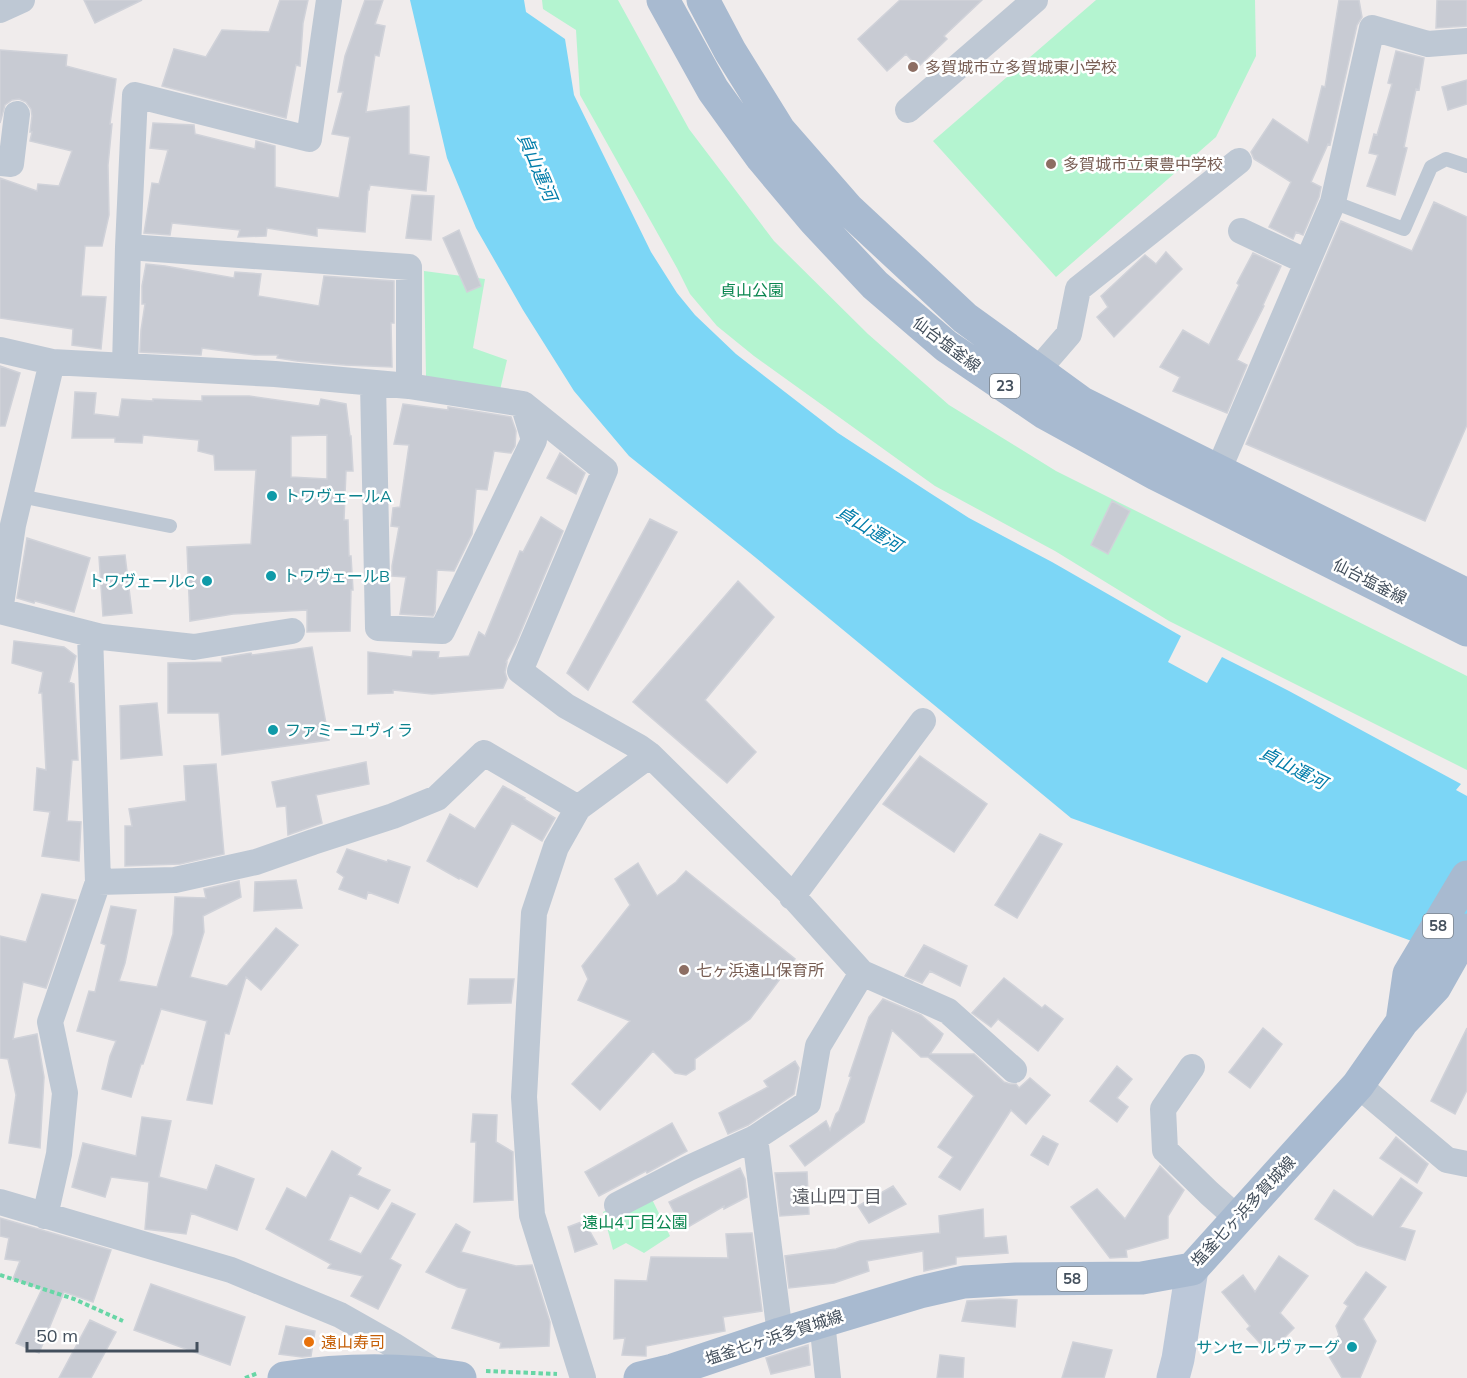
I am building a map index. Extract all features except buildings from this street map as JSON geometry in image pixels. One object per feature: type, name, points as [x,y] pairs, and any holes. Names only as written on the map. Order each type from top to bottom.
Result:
[{"type":"main road","name":"仙台塩釜線","points":[[663,0],[713,90],[762,158],[813,220],[875,285],[946,346],[1045,412],[1156,474],[1467,630]]},
{"type":"main road","name":"仙台塩釜線","points":[[703,0],[730,51],[779,130],[848,209],[965,318],[1082,403],[1467,595]]},
{"type":"main road","name":"塩釜七ヶ浜多賀城線","points":[[640,1378],[673,1374],[780,1334],[920,1292],[964,1282],[1142,1278],[1192,1269],[1358,1085],[1402,1022],[1467,877]]},
{"type":"main road","name":"塩釜七ヶ浜多賀城線","points":[[1422,980],[1467,930]]},
{"type":"main road","points":[[284,1378],[366,1371],[449,1376]]},
{"type":"street","points":[[0,10],[22,0]]},
{"type":"street","points":[[125,366],[135,95],[309,138],[329,0]]},
{"type":"street","points":[[908,110],[1035,0]]},
{"type":"street","points":[[1218,471],[1333,202],[1372,28],[1428,44],[1467,40]]},
{"type":"street","points":[[0,163],[11,164],[17,114]]},
{"type":"street","points":[[1037,371],[1069,334],[1078,289],[1239,161]]},
{"type":"street","points":[[1241,231],[1307,262]]},
{"type":"street","points":[[128,247],[410,267],[409,386]]},
{"type":"street","points":[[0,350],[52,362],[275,374],[409,386],[523,404],[605,470],[520,671],[566,706],[639,747],[650,756],[792,897],[862,973],[948,1011],[1014,1070]]},
{"type":"street","points":[[52,362],[13,525],[0,611],[102,637],[194,647],[292,631]]},
{"type":"street","points":[[373,383],[378,628],[442,631],[534,440],[523,404]]},
{"type":"street","points":[[45,1216],[59,1154],[65,1094],[50,1022],[98,882],[90,633]]},
{"type":"street","points":[[792,897],[923,721]]},
{"type":"street","points":[[98,882],[175,880],[256,862],[393,816],[437,798],[484,753],[578,808]]},
{"type":"street","points":[[583,1378],[532,1215],[524,1097],[534,913],[556,847],[578,808],[650,756]]},
{"type":"street","points":[[617,1205],[688,1168],[755,1138],[808,1103],[818,1046],[862,973]]},
{"type":"street","points":[[1191,1067],[1164,1108],[1165,1150],[1237,1218]]},
{"type":"street","points":[[1358,1085],[1447,1160],[1467,1164]]},
{"type":"street","points":[[755,1138],[780,1334]]},
{"type":"street","points":[[0,1202],[231,1270],[340,1315],[449,1376]]},
{"type":"street","points":[[1173,1378],[1192,1269]]},
{"type":"street","points":[[822,1321],[828,1378]]},
{"type":"lane","points":[[1333,202],[1404,228],[1431,167],[1446,159],[1467,166]]},
{"type":"lane","points":[[20,496],[170,526]]},
{"type":"path","points":[[0,1275],[74,1299],[123,1321]]},
{"type":"green space","name":"貞山公園","points":[[542,0],[618,0],[689,129],[774,241],[868,334],[949,405],[1056,471],[1467,676],[1467,770],[1169,621],[1055,551],[935,486],[754,356],[717,326],[690,294],[580,95],[576,30],[543,9]]},
{"type":"green space","name":"多賀城市立東豊中学校","points":[[1096,0],[1255,0],[1256,56],[1216,137],[1056,277],[933,141]]},
{"type":"green space","points":[[424,271],[485,279],[473,348],[507,360],[500,390],[426,376]]},
{"type":"green space","name":"遠山4丁目公園","points":[[647,1189],[670,1236],[644,1253],[626,1243],[613,1250],[603,1212]]},
{"type":"water","name":"貞山運河","points":[[410,0],[524,0],[526,12],[565,39],[574,95],[651,252],[677,293],[695,315],[736,354],[838,433],[969,518],[1052,562],[1181,636],[1168,662],[1207,683],[1222,657],[1461,784],[1456,790],[1467,796],[1467,961],[1071,818],[629,456],[574,391],[523,310],[476,228],[447,158]]},
{"type":"place","name":"多賀城市立多賀城東小学校","points":[[913,67]]},
{"type":"place","name":"多賀城市立東豊中学校","points":[[1051,164]]},
{"type":"place","name":"トワヴェールA","points":[[272,496]]},
{"type":"place","name":"トワヴェールB","points":[[271,576]]},
{"type":"place","name":"トワヴェールC","points":[[207,581]]},
{"type":"place","name":"ファミーユヴィラ","points":[[273,730]]},
{"type":"place","name":"七ヶ浜遠山保育所","points":[[684,970]]},
{"type":"place","name":"遠山寿司","points":[[309,1342]]},
{"type":"place","name":"サンセールヴァーグ","points":[[1352,1347]]},
{"type":"district","name":"遠山四丁目","points":[[837,1197]]}]
